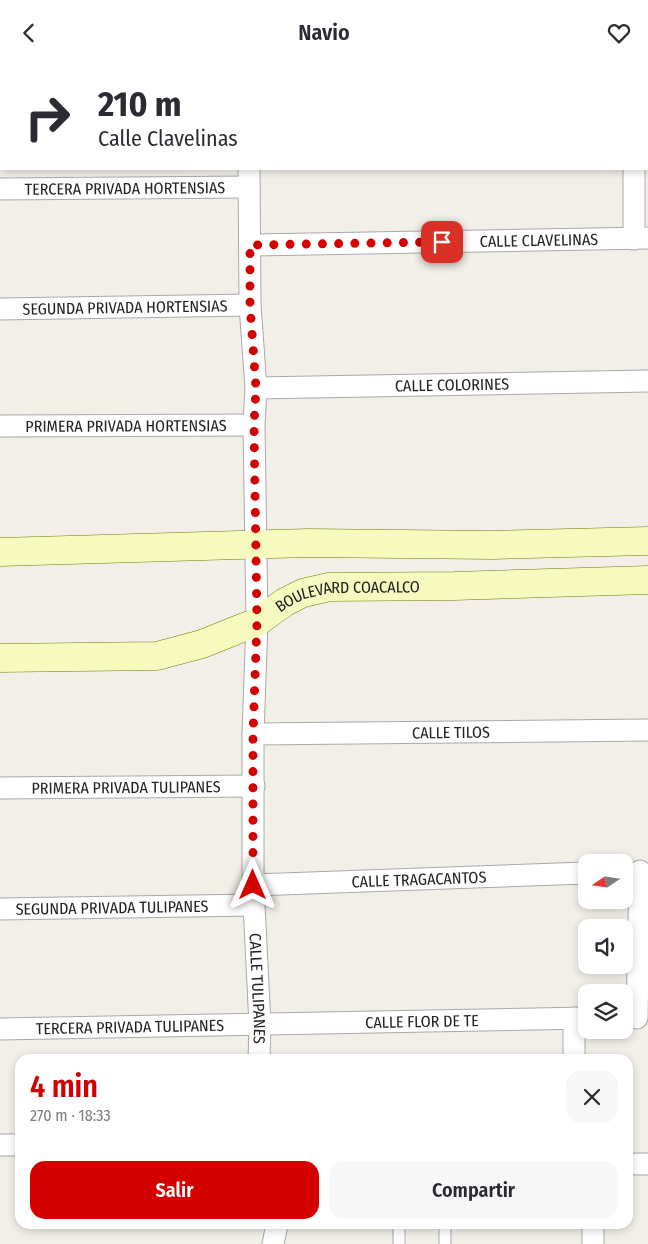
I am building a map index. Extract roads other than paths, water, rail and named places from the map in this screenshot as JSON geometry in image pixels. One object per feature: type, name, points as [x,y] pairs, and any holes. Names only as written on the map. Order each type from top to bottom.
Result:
[{"type":"main road","points":[[0,552],[309,543],[492,545],[648,541]]},
{"type":"main road","name":"BOULEVARD COACALCO","points":[[0,658],[157,656],[202,645],[257,622],[285,602],[303,593],[330,587],[454,586],[648,580]]},
{"type":"street","points":[[634,170],[641,239]]},
{"type":"street","name":"TERCERA PRIVADA HORTENSIAS","points":[[0,189],[249,178]]},
{"type":"street","name":"CALLE TULIPANES","points":[[249,178],[250,305],[256,388],[254,425],[257,622],[253,734],[254,895],[260,1025],[259,1054]]},
{"type":"street","name":"CALLE CLAVELINAS","points":[[250,245],[641,239]]},
{"type":"street","name":"SEGUNDA PRIVADA HORTENSIAS","points":[[0,309],[250,305]]},
{"type":"street","name":"CALLE COLORINES","points":[[256,388],[648,381]]},
{"type":"street","name":"PRIMERA PRIVADA HORTENSIAS","points":[[0,426],[254,425]]},
{"type":"street","name":"CALLE TILOS","points":[[253,734],[648,730]]},
{"type":"street","name":"PRIMERA PRIVADA TULIPANES","points":[[0,788],[254,786]]},
{"type":"street","points":[[636,1018],[637,872]]},
{"type":"street","name":"CALLE TRAGACANTOS","points":[[254,895],[578,874]]},
{"type":"street","name":"SEGUNDA PRIVADA TULIPANES","points":[[0,909],[254,895]]},
{"type":"street","name":"CALLE FLOR DE TE","points":[[260,1025],[578,1018]]},
{"type":"street","name":"TERCERA PRIVADA TULIPANES","points":[[0,1029],[260,1025]]},
{"type":"street","points":[[575,1054],[578,1032]]},
{"type":"street","points":[[0,1145],[15,1145]]},
{"type":"street","points":[[633,1164],[648,1164]]},
{"type":"street","points":[[272,1244],[276,1229]]},
{"type":"street","points":[[593,1229],[593,1244]]},
{"type":"lane","points":[[399,1229],[399,1244]]},
{"type":"lane","points":[[445,1229],[445,1244]]}]
